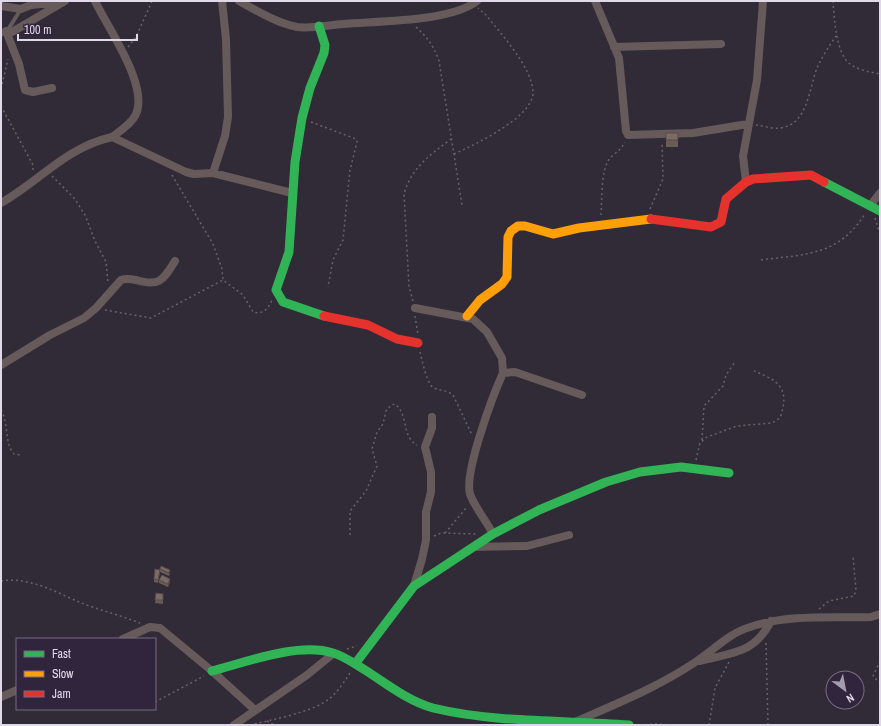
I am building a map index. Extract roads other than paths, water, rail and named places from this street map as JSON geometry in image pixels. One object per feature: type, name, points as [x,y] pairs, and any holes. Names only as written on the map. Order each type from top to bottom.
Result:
[{"type":"street","points":[[1,203],[31,183],[46,170],[80,149],[112,137],[135,117],[138,106],[136,89],[124,53],[102,18],[95,1]]},
{"type":"street","points":[[213,173],[225,136],[228,117],[226,39],[222,1]]},
{"type":"street","points":[[239,1],[272,19],[299,27],[408,19],[450,13],[474,4]]},
{"type":"street","points":[[595,1],[619,58],[626,132],[628,135],[693,132],[748,124]]},
{"type":"street","points":[[746,182],[743,156],[757,80],[763,1]]},
{"type":"street","points":[[1,6],[21,9],[31,5],[64,2]]},
{"type":"street","points":[[52,88],[37,92],[25,90],[19,64],[11,44],[4,33],[12,32],[64,2]]},
{"type":"street","points":[[319,26],[323,37],[324,53],[310,88],[302,118],[295,162],[289,252],[276,290],[283,302],[319,315],[368,325],[397,339],[418,343]]},
{"type":"street","points":[[614,47],[721,44]]},
{"type":"street","points":[[112,137],[166,164],[194,174],[213,173],[292,193]]},
{"type":"street","points":[[467,316],[480,300],[502,284],[507,277],[506,250],[508,237],[511,231],[518,226],[525,226],[553,234],[600,224],[646,218],[704,226],[718,225],[721,222],[726,199],[746,182],[753,179],[811,175],[827,181],[880,211]]},
{"type":"street","points":[[870,206],[880,193]]},
{"type":"street","points":[[1,365],[50,335],[78,322],[96,308],[108,293],[123,279],[131,279],[148,284],[159,282],[175,261]]},
{"type":"street","points":[[415,308],[467,316],[473,319],[487,332],[502,358],[503,373],[492,398],[478,446],[469,485],[472,498],[493,534]]},
{"type":"street","points":[[503,373],[515,372],[582,395]]},
{"type":"street","points":[[414,586],[426,540],[426,512],[431,492],[431,481],[429,461],[424,447],[432,428],[432,418]]},
{"type":"street","points":[[355,664],[414,586],[493,534],[558,502],[606,482],[640,472],[662,468],[692,467],[729,473]]},
{"type":"street","points":[[473,547],[522,546],[569,535]]},
{"type":"street","points":[[576,721],[628,700],[694,663],[735,633],[749,627],[771,621],[871,617],[880,614]]},
{"type":"street","points":[[694,663],[736,652],[754,644],[765,632],[771,621]]},
{"type":"street","points":[[126,638],[150,627],[160,628],[171,635],[255,710]]},
{"type":"street","points":[[212,671],[308,648],[334,653],[355,664],[416,703],[434,708],[475,717],[576,721],[629,725]]},
{"type":"street","points":[[234,725],[307,675],[334,653]]},
{"type":"street","points":[[1,697],[16,690]]},
{"type":"lane","points":[[4,33],[21,9]]}]
